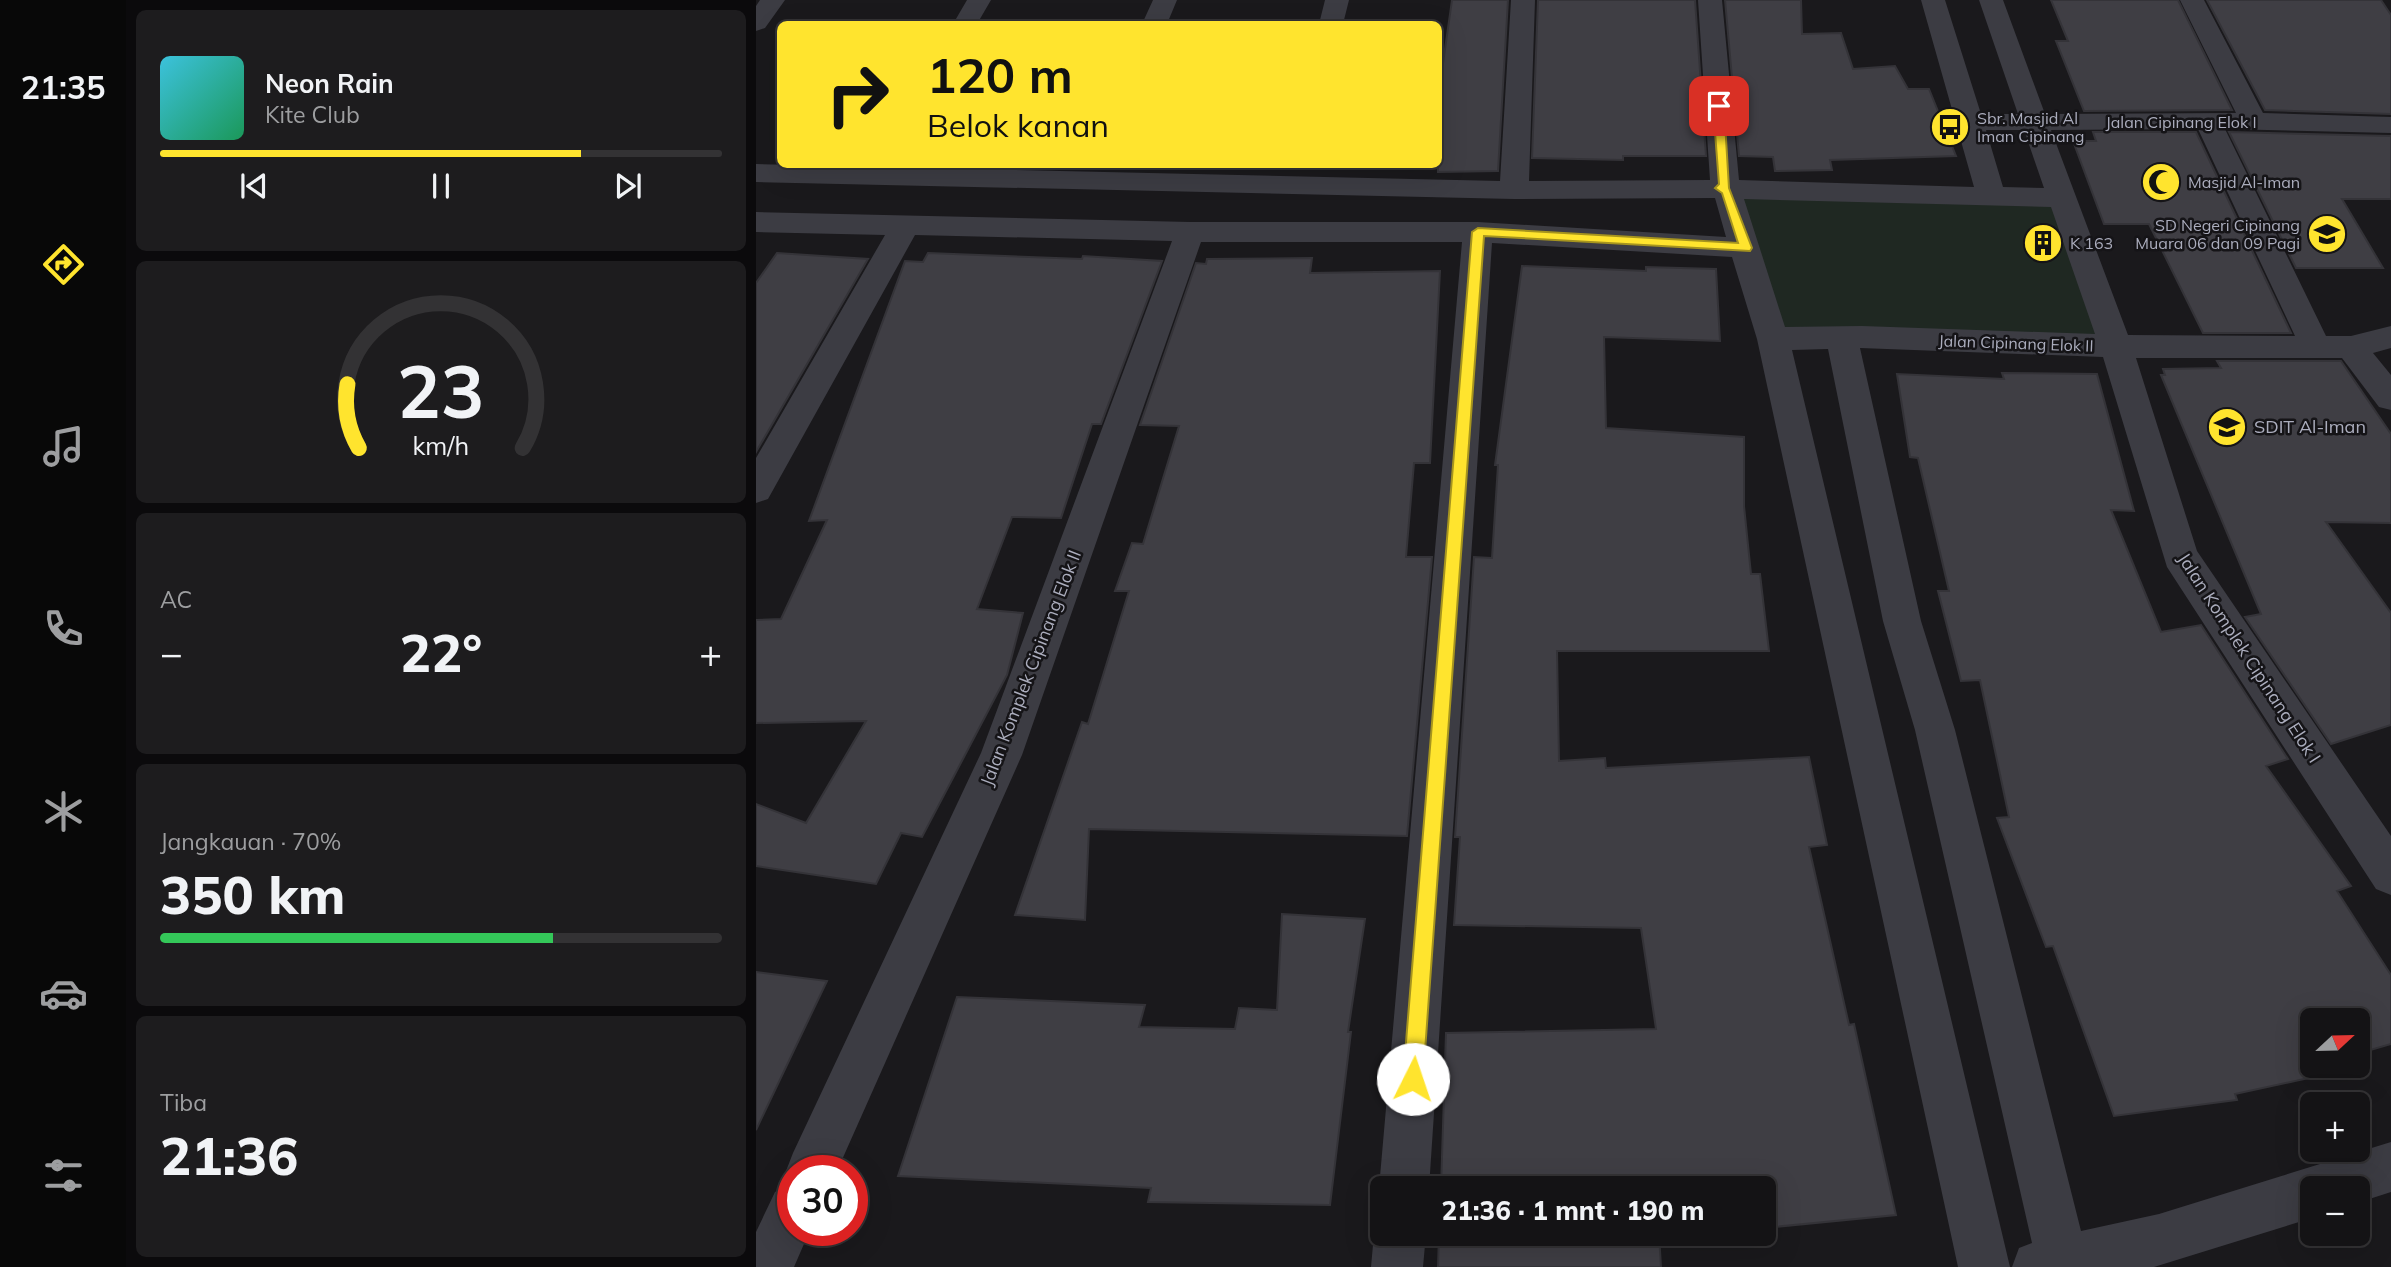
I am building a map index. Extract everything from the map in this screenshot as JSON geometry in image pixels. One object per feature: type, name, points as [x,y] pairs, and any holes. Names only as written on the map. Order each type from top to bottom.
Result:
[{"type":"street","points":[[756,23],[773,0]]},
{"type":"street","points":[[967,21],[979,0]]},
{"type":"street","points":[[1156,21],[1165,0]]},
{"type":"street","points":[[1332,21],[1337,0]]},
{"type":"street","points":[[1514,190],[1523,0]]},
{"type":"street","points":[[1710,0],[1724,190],[1773,339],[1984,1267]]},
{"type":"street","points":[[1933,0],[1991,194]]},
{"type":"street","name":"Jalan Cipinang Elok II","points":[[1773,339],[1842,337],[2116,347],[1991,0]]},
{"type":"street","points":[[2192,0],[2254,121]]},
{"type":"street","name":"Jalan Cipinang Elok I","points":[[1971,122],[2254,121],[2391,125]]},
{"type":"street","points":[[2208,122],[2316,347]]},
{"type":"street","points":[[756,173],[880,170],[1098,171],[1295,175],[1514,190],[1724,190],[1991,194],[2062,198]]},
{"type":"street","points":[[756,222],[1190,232],[1478,232],[1745,248]]},
{"type":"street","points":[[756,489],[905,226]]},
{"type":"street","name":"Jalan Komplek Cipinang Elok II","points":[[818,1155],[1001,755],[1190,232]]},
{"type":"street","points":[[1405,1176],[1478,232]]},
{"type":"street","points":[[1842,337],[1902,621],[1935,730],[2054,1265],[2159,1240],[2300,1196]]},
{"type":"street","points":[[2116,347],[2351,347],[2391,337]]},
{"type":"street","name":"Jalan Komplek Cipinang Elok I","points":[[2116,347],[2180,556],[2391,874]]},
{"type":"street","points":[[2351,347],[2391,398]]},
{"type":"street","points":[[2362,1176],[2391,1167]]},
{"type":"street","points":[[773,1264],[780,1246]]},
{"type":"street","points":[[1397,1267],[1399,1246]]},
{"type":"shaded area","points":[[1738,195],[2054,201],[2109,346],[1771,335]]},
{"type":"building","points":[[1452,0],[1508,0],[1498,171],[1438,172],[1438,168],[1442,168],[1442,70]]},
{"type":"building","points":[[1538,0],[1695,0],[1706,156],[1623,156],[1623,160],[1532,158]]},
{"type":"building","points":[[1725,0],[1801,0],[1802,34],[1841,33],[1853,69],[1895,66],[1908,89],[1929,89],[1956,156],[1830,160],[1832,170],[1775,171],[1773,157],[1739,156]]},
{"type":"building","points":[[2051,0],[2178,0],[2232,110],[2084,111],[2056,41],[2068,41]]},
{"type":"building","points":[[2207,0],[2381,0],[2391,15],[2391,114],[2265,110]]},
{"type":"building","points":[[2093,132],[2196,132],[2291,333],[2203,333],[2149,224],[2104,224],[2073,141],[2096,141]]},
{"type":"building","name":"SD Negeri Cipinang Muara 06 dan 09 Pagi","points":[[2229,132],[2391,136],[2391,199],[2342,199],[2383,268],[2296,268]]},
{"type":"building","points":[[777,253],[868,259],[756,452],[756,283]]},
{"type":"building","points":[[928,253],[1082,259],[1083,256],[1162,261],[1101,424],[1092,424],[1061,518],[1012,517],[977,609],[1023,613],[1007,675],[922,837],[901,833],[876,884],[756,866],[756,804],[806,823],[866,721],[756,723],[756,620],[781,619],[827,520],[809,521],[905,261],[923,262]]},
{"type":"building","points":[[1312,258],[1310,273],[1440,271],[1430,463],[1414,463],[1406,557],[1432,557],[1407,836],[1089,829],[1085,920],[1015,915],[1082,722],[1088,724],[1129,591],[1115,591],[1132,543],[1143,544],[1179,426],[1140,425],[1196,263],[1206,264],[1207,259]]},
{"type":"building","points":[[1522,266],[1646,271],[1646,267],[1716,269],[1720,341],[1604,337],[1606,428],[1744,437],[1744,506],[1751,574],[1760,574],[1769,651],[1557,651],[1559,761],[1605,758],[1606,768],[1809,757],[1827,845],[1809,847],[1849,1025],[1854,1024],[1896,1215],[1776,1227],[1776,1176],[1441,1176],[1446,1033],[1656,1029],[1641,928],[1454,925],[1460,837],[1455,837],[1474,557],[1492,558],[1498,465],[1495,465]]},
{"type":"building","points":[[2217,361],[2341,361],[2391,434],[2391,523],[2326,522],[2391,613],[2391,725],[2331,744],[2245,617],[2261,614],[2161,375],[2165,375],[2163,369],[2221,368]]},
{"type":"building","points":[[2002,373],[2097,374],[2134,511],[2111,510],[2161,632],[2201,625],[2288,759],[2266,766],[2351,886],[2337,891],[2391,975],[2391,1044],[2370,1050],[2370,1008],[2300,1008],[2300,1078],[2309,1078],[2235,1094],[2237,1100],[2114,1116],[2053,946],[2046,947],[1997,818],[2009,817],[1980,680],[1961,681],[1938,591],[1949,591],[1918,458],[1910,457],[1897,374],[2004,379]]},
{"type":"building","points":[[1282,914],[1365,919],[1348,1032],[1351,1032],[1330,1205],[1148,1202],[1151,1188],[898,1176],[957,997],[1145,1005],[1139,1027],[1235,1029],[1239,1008],[1277,1010]]},
{"type":"building","points":[[756,972],[827,981],[756,1130]]},
{"type":"building","points":[[1439,1246],[1660,1246],[1661,1267],[1438,1267]]},
{"type":"place","name":"Sbr. Masjid Al Iman Cipinang","points":[[1950,127]]},
{"type":"place","name":"Masjid Al-Iman","points":[[2161,182]]},
{"type":"place","name":"SD Negeri Cipinang Muara 06 dan 09 Pagi","points":[[2327,234]]},
{"type":"place","name":"K 163","points":[[2043,243]]},
{"type":"place","name":"SDIT Al-Iman","points":[[2227,427]]},
{"type":"route","points":[[1413,1079],[1478,232],[1745,248],[1727,191],[1721,188],[1725,185],[1719,106]]}]
